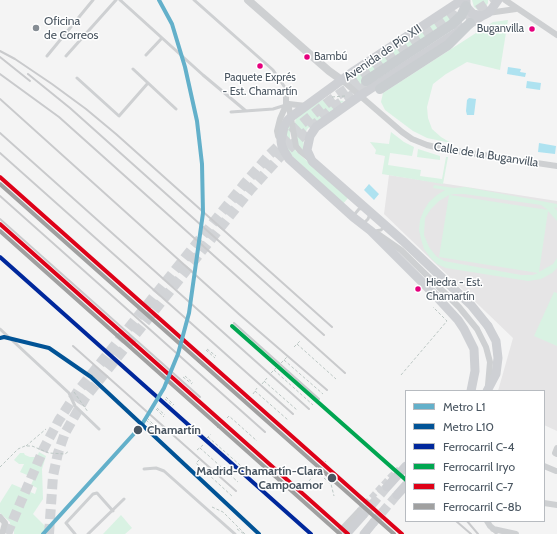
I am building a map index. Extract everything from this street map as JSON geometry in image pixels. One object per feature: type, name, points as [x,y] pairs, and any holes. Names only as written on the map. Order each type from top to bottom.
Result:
[{"type":"main road","name":"Avenida de Pío XII","points":[[291,117],[326,93],[354,71],[465,2]]},
{"type":"main road","points":[[465,2],[473,14],[491,7]]},
{"type":"main road","points":[[366,81],[451,25],[460,16],[465,2]]},
{"type":"main road","name":"Avenida de Pío XII","points":[[310,159],[307,150],[308,139],[312,131],[351,101],[470,23],[491,7]]},
{"type":"main road","points":[[380,89],[448,45],[470,23]]},
{"type":"main road","points":[[291,117],[284,127],[281,141],[282,147],[290,159],[353,217],[371,231],[450,310],[464,330],[474,349],[475,371],[471,390]]},
{"type":"main road","points":[[310,159],[386,225],[471,305],[493,333],[498,351],[497,367],[493,382],[488,390]]},
{"type":"main road","points":[[387,487],[405,467]]},
{"type":"main road","points":[[397,495],[405,486]]},
{"type":"main road","points":[[345,531],[361,513]]},
{"type":"main road","points":[[364,534],[373,523]]},
{"type":"street","points":[[248,0],[329,71],[343,80]]},
{"type":"street","points":[[505,0],[516,9],[557,35]]},
{"type":"street","points":[[491,7],[516,9]]},
{"type":"street","name":"Calle de la Buganvilla","points":[[343,80],[396,127],[412,139],[443,149],[557,166]]},
{"type":"street","points":[[281,141],[277,131],[286,104],[286,97]]},
{"type":"street","points":[[286,104],[306,106]]},
{"type":"street","points":[[286,104],[289,108],[296,146],[310,159]]},
{"type":"street","points":[[371,231],[390,242],[400,250],[459,307],[477,329],[486,347],[490,362],[487,390]]},
{"type":"street","points":[[557,448],[554,453],[557,454]]},
{"type":"street","points":[[545,466],[557,472]]},
{"type":"street","points":[[545,502],[557,505]]},
{"type":"street","points":[[0,517],[5,523],[1,534]]},
{"type":"street","points":[[488,522],[493,529],[500,534]]},
{"type":"street","points":[[493,529],[516,534]]},
{"type":"lane","points":[[47,56],[93,0]]},
{"type":"lane","points":[[66,56],[116,0]]},
{"type":"lane","points":[[120,0],[203,75],[246,111]]},
{"type":"lane","points":[[194,0],[273,70],[284,86],[286,97]]},
{"type":"lane","points":[[146,55],[162,38]]},
{"type":"lane","points":[[133,70],[176,109]]},
{"type":"lane","points":[[78,78],[119,116],[148,84]]},
{"type":"lane","points":[[231,112],[273,109],[286,104]]},
{"type":"lane","points":[[353,217],[359,209],[367,210],[368,219],[362,224]]},
{"type":"lane","points":[[371,231],[381,230],[386,225]]},
{"type":"lane","points":[[390,242],[403,241]]},
{"type":"lane","points":[[0,329],[69,393],[75,406],[99,429]]},
{"type":"lane","points":[[144,469],[156,468],[164,471],[235,534]]},
{"type":"lane","points":[[75,534],[66,523],[93,494],[96,493],[113,510]]},
{"type":"lane","points":[[88,534],[124,499]]},
{"type":"path","points":[[326,93],[330,98],[347,96],[351,101]]},
{"type":"path","points":[[433,307],[450,323]]},
{"type":"path","points":[[401,376],[447,321]]},
{"type":"path","points":[[294,347],[300,341]]},
{"type":"path","points":[[297,344],[336,379]]},
{"type":"path","points":[[207,349],[215,357]]},
{"type":"path","points":[[282,362],[287,357]]},
{"type":"path","points":[[197,360],[206,368]]},
{"type":"path","points":[[284,360],[323,394]]},
{"type":"path","points":[[271,373],[277,367]]},
{"type":"path","points":[[274,370],[313,405]]},
{"type":"path","points":[[184,376],[193,384]]},
{"type":"path","points":[[262,384],[267,378]]},
{"type":"path","points":[[264,381],[297,410]]},
{"type":"path","points":[[175,387],[183,394]]},
{"type":"path","points":[[253,394],[257,388]]},
{"type":"path","points":[[255,391],[288,420]]},
{"type":"path","points":[[166,398],[174,406]]},
{"type":"path","points":[[247,398],[244,401],[271,425]]},
{"type":"path","points":[[156,408],[165,416]]},
{"type":"path","points":[[227,418],[229,416],[257,441]]},
{"type":"path","points":[[147,419],[156,427]]},
{"type":"path","points":[[217,428],[221,424]]},
{"type":"path","points":[[219,426],[254,458]]},
{"type":"path","points":[[0,467],[18,449],[25,446],[46,429]]},
{"type":"path","points":[[207,438],[210,434]]},
{"type":"path","points":[[208,437],[248,472]]},
{"type":"path","points":[[198,450],[203,444]]},
{"type":"path","points":[[25,446],[32,446],[49,453],[65,454],[69,451]]},
{"type":"path","points":[[200,448],[238,482]]},
{"type":"path","points":[[199,460],[196,463],[233,497]]},
{"type":"path","points":[[309,481],[326,461]]},
{"type":"path","points":[[324,478],[331,484],[334,496]]},
{"type":"path","points":[[212,506],[223,512],[245,534]]},
{"type":"path","points":[[235,530],[238,528],[245,534]]},
{"type":"shaded area","points":[[389,175],[557,201],[557,431],[545,425],[545,390],[498,390],[513,338],[384,214]]},
{"type":"green space","points":[[472,0],[488,0],[488,3],[484,9],[478,10],[474,7]]},
{"type":"green space","points":[[453,11],[456,15],[453,20],[366,84],[362,85],[356,82],[354,76]]},
{"type":"green space","points":[[508,20],[500,70],[467,62],[446,74],[433,84],[427,107],[428,118],[432,129],[451,143],[427,138],[413,131],[385,110],[381,102],[383,93],[493,22]]},
{"type":"green space","points":[[324,99],[344,101],[307,129],[304,138],[303,150],[298,144],[294,128],[296,117]]},
{"type":"green space","points":[[288,126],[290,126],[290,140],[296,151],[348,198],[343,204],[289,153],[285,142]]},
{"type":"green space","points":[[391,132],[404,142],[414,147],[412,156],[390,153],[388,165],[421,170],[420,176],[442,179],[446,157],[448,157],[443,184],[382,174],[385,156],[375,154],[376,150],[370,142],[389,144]]},
{"type":"green space","points":[[418,149],[440,156],[440,160],[417,157]]},
{"type":"green space","points":[[434,185],[454,188],[465,187],[557,204],[557,208],[554,207],[557,211],[557,221],[548,211],[539,272],[553,264],[557,258],[557,268],[552,273],[541,279],[528,281],[446,268],[437,264],[424,249],[419,230],[420,220],[429,202],[445,190],[433,188]],"holes":[[[464,194],[541,205],[548,210],[450,195]],[[449,195],[439,257],[538,273],[533,275],[521,275],[444,261],[436,256],[429,247],[424,235],[425,218],[439,201]]]},
{"type":"green space","points":[[554,292],[557,293],[557,346],[534,336]]},
{"type":"green space","points":[[39,452],[46,456],[42,469],[43,499],[33,514],[53,534],[14,534],[14,528],[10,522],[0,513],[0,503],[12,484],[35,494],[37,488],[31,485],[34,478],[20,472],[24,464],[19,464],[14,460],[20,453],[24,453],[30,457],[37,457]]},
{"type":"green space","points":[[121,515],[132,528],[125,534],[103,534]]},
{"type":"water","points":[[508,67],[521,69],[520,72],[526,73],[525,77],[507,74]]},
{"type":"water","points":[[527,81],[541,83],[540,90],[526,88]]},
{"type":"water","points":[[469,98],[476,99],[474,115],[467,115],[467,100]]},
{"type":"water","points":[[539,143],[556,146],[555,154],[538,152]]},
{"type":"water","points":[[369,184],[379,194],[374,200],[364,190]]},
{"type":"tunnel","points":[[7,534],[44,448],[59,420],[78,391],[245,183],[269,155],[299,126],[331,100],[453,14],[464,0]]},
{"type":"tunnel","points":[[453,27],[493,0]]},
{"type":"tunnel","points":[[49,534],[53,476],[58,453],[65,433],[85,398],[251,189],[279,158],[334,107],[377,79]]},
{"type":"tunnel","points":[[359,511],[399,469]]},
{"type":"tunnel","points":[[363,515],[387,487]]},
{"type":"tunnel","points":[[373,523],[397,495]]},
{"type":"tunnel","points":[[338,534],[342,529]]},
{"type":"railway","points":[[0,51],[15,59],[86,109],[332,327]]},
{"type":"railway","points":[[0,57],[30,81]]},
{"type":"railway","points":[[0,74],[59,117],[345,373]]},
{"type":"railway","points":[[28,74],[70,108],[324,335]]},
{"type":"railway","points":[[0,99],[240,315],[327,390]]},
{"type":"railway","points":[[0,133],[309,409]]},
{"type":"railway","points":[[0,153],[293,414]]},
{"type":"railway","points":[[0,196],[265,432]]},
{"type":"railway","points":[[0,219],[200,397]]},
{"type":"railway","points":[[234,323],[319,399]]},
{"type":"railway","points":[[73,346],[236,491]]},
{"type":"railway","points":[[457,522],[471,534]]},
{"type":"railway","points":[[468,522],[478,534]]},
{"type":"metro line","name":"L1","points":[[43,534],[141,426],[164,388],[178,354],[189,313],[203,213],[202,164],[197,121],[185,67],[172,24],[159,0]]},
{"type":"metro line","name":"L10","points":[[0,338],[4,337],[49,348],[91,377],[259,534]]},
{"type":"rail line","name":"C-7","points":[[0,177],[402,534]]},
{"type":"rail line","name":"C-8b","points":[[0,184],[394,534]]},
{"type":"rail line","name":"C-7","points":[[0,224],[348,534]]},
{"type":"rail line","name":"C-8b","points":[[0,231],[340,534]]},
{"type":"rail line","name":"C-4","points":[[0,257],[311,534]]},
{"type":"rail line","name":"Iryo","points":[[232,326],[405,479]]},
{"type":"place","name":"Oficina de Correos","points":[[36,28]]},
{"type":"place","name":"Buganvilla","points":[[532,29]]},
{"type":"place","name":"Bambú","points":[[307,57]]},
{"type":"place","name":"Paquete Exprés - Est. Chamartín","points":[[260,66]]},
{"type":"place","name":"Hiedra - Est. Chamartín","points":[[418,289]]},
{"type":"place","name":"Chamartín","points":[[138,430]]},
{"type":"place","name":"Madrid-Chamartín-Clara Campoamor","points":[[332,478]]}]
